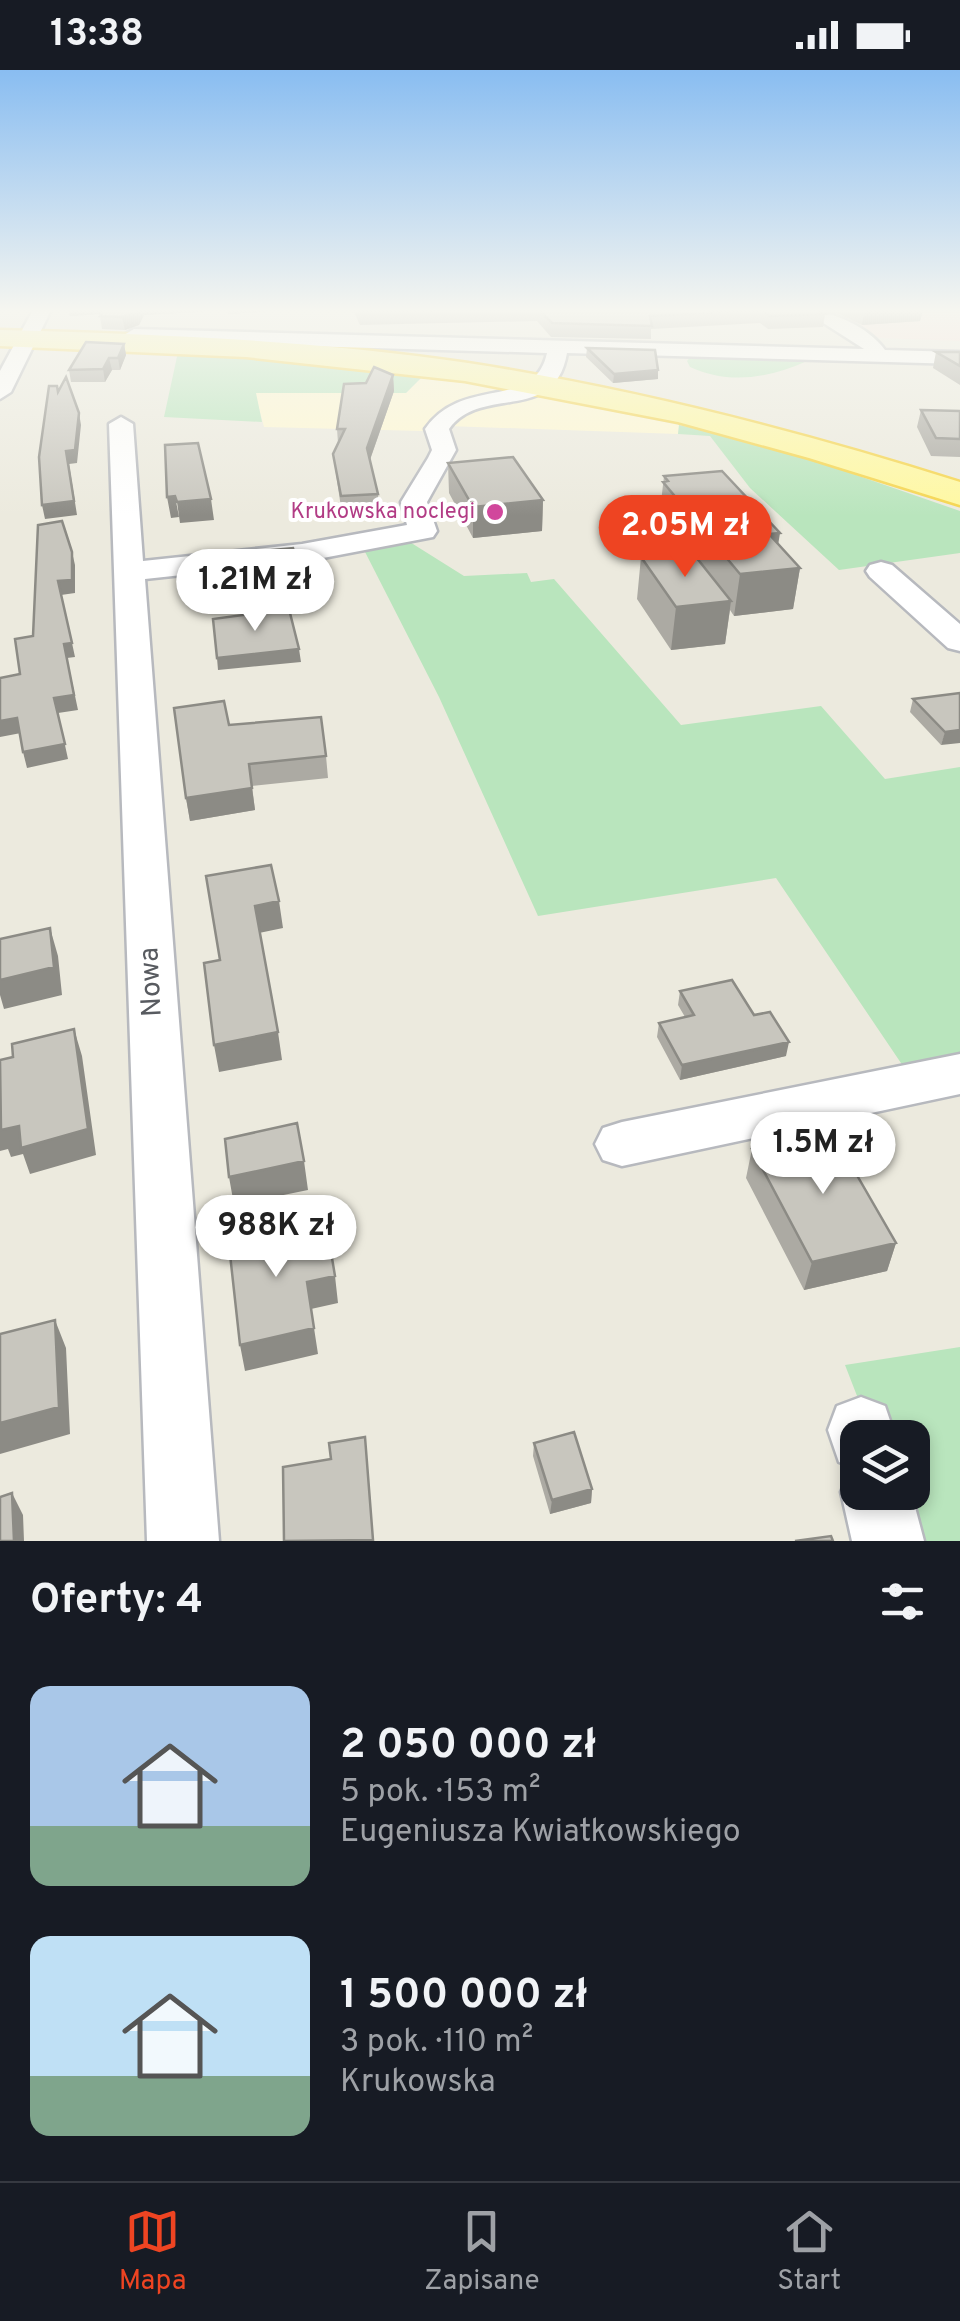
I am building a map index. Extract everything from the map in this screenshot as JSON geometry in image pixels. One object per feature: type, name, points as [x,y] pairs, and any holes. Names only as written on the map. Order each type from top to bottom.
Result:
[{"type":"main road","points":[[499,379],[734,426],[960,494]]},
{"type":"street","points":[[129,572],[302,553],[424,531],[414,502],[442,458],[444,450],[437,429],[441,421],[471,400],[509,396],[546,379]]},
{"type":"street","name":"Nowa","points":[[121,424],[183,1541]]},
{"type":"street","points":[[881,571],[960,642]]},
{"type":"street","points":[[622,1144],[960,1074]]},
{"type":"street","points":[[881,1510],[888,1541]]},
{"type":"shaded area","points":[[420,379],[448,379],[679,425],[678,434],[447,426],[422,431],[264,427],[255,393],[406,393]]},
{"type":"green space","points":[[172,379],[420,379],[406,393],[256,393],[262,422],[164,417]]},
{"type":"green space","points":[[679,425],[781,449],[960,511],[960,553],[839,570],[750,488],[710,436],[678,434]]},
{"type":"green space","points":[[405,539],[464,576],[527,573],[531,582],[554,579],[681,725],[821,706],[885,779],[960,767],[960,1054],[903,1066],[776,878],[538,916],[439,697],[363,548]]},
{"type":"green space","points":[[960,1347],[960,1541],[912,1541],[900,1510],[930,1510],[930,1420],[866,1420],[845,1365]]},
{"type":"building","points":[[67,379],[79,413],[75,450],[66,451],[74,501],[42,505],[39,457],[49,386],[57,386],[58,392]]},
{"type":"building","points":[[368,379],[392,379],[367,448],[378,494],[341,496],[333,454],[345,429],[337,429],[344,384],[366,383]]},
{"type":"building","points":[[921,410],[960,411],[960,439],[936,438]]},
{"type":"building","points":[[198,443],[211,499],[177,502],[175,496],[167,497],[165,445]]},
{"type":"building","points":[[513,457],[543,500],[473,507],[448,463]]},
{"type":"building","points":[[722,471],[780,533],[769,534],[800,568],[740,574],[663,482],[668,481],[664,476]]},
{"type":"building","points":[[62,521],[72,552],[72,580],[58,581],[72,643],[64,644],[74,695],[54,698],[65,744],[23,752],[17,718],[0,721],[0,678],[20,674],[15,639],[33,636],[38,525]]},
{"type":"building","points":[[293,548],[300,574],[267,578],[261,551]]},
{"type":"building","points":[[692,552],[731,601],[676,607],[641,557]]},
{"type":"building","points":[[289,609],[299,649],[217,658],[213,619]]},
{"type":"building","points":[[960,693],[960,730],[945,732],[913,699]]},
{"type":"building","points":[[224,701],[229,725],[321,717],[326,756],[249,764],[252,788],[186,798],[174,708]]},
{"type":"building","points":[[271,865],[279,901],[255,906],[278,1032],[214,1045],[204,963],[220,960],[206,876]]},
{"type":"building","points":[[50,928],[54,967],[0,980],[0,939]]},
{"type":"building","points":[[732,980],[754,1015],[770,1012],[789,1042],[682,1065],[659,1023],[694,1015],[680,991]]},
{"type":"building","points":[[74,1029],[88,1129],[21,1148],[19,1126],[1,1130],[0,1060],[13,1057],[12,1044]]},
{"type":"building","points":[[297,1123],[304,1161],[229,1177],[225,1139]]},
{"type":"building","points":[[832,1132],[896,1243],[812,1262],[752,1149]]},
{"type":"building","points":[[297,1221],[300,1240],[328,1234],[335,1276],[307,1282],[314,1328],[240,1345],[228,1236]]},
{"type":"building","points":[[55,1320],[59,1407],[0,1423],[0,1334]]},
{"type":"building","points":[[574,1432],[592,1489],[552,1500],[534,1443]]},
{"type":"building","points":[[365,1437],[373,1540],[284,1541],[283,1467],[331,1459],[329,1443]]},
{"type":"building","points":[[12,1493],[14,1541],[0,1541],[0,1497]]},
{"type":"building","points":[[831,1536],[833,1541],[795,1541]]},
{"type":"place","name":"Krukowska noclegi","points":[[495,512]]}]
